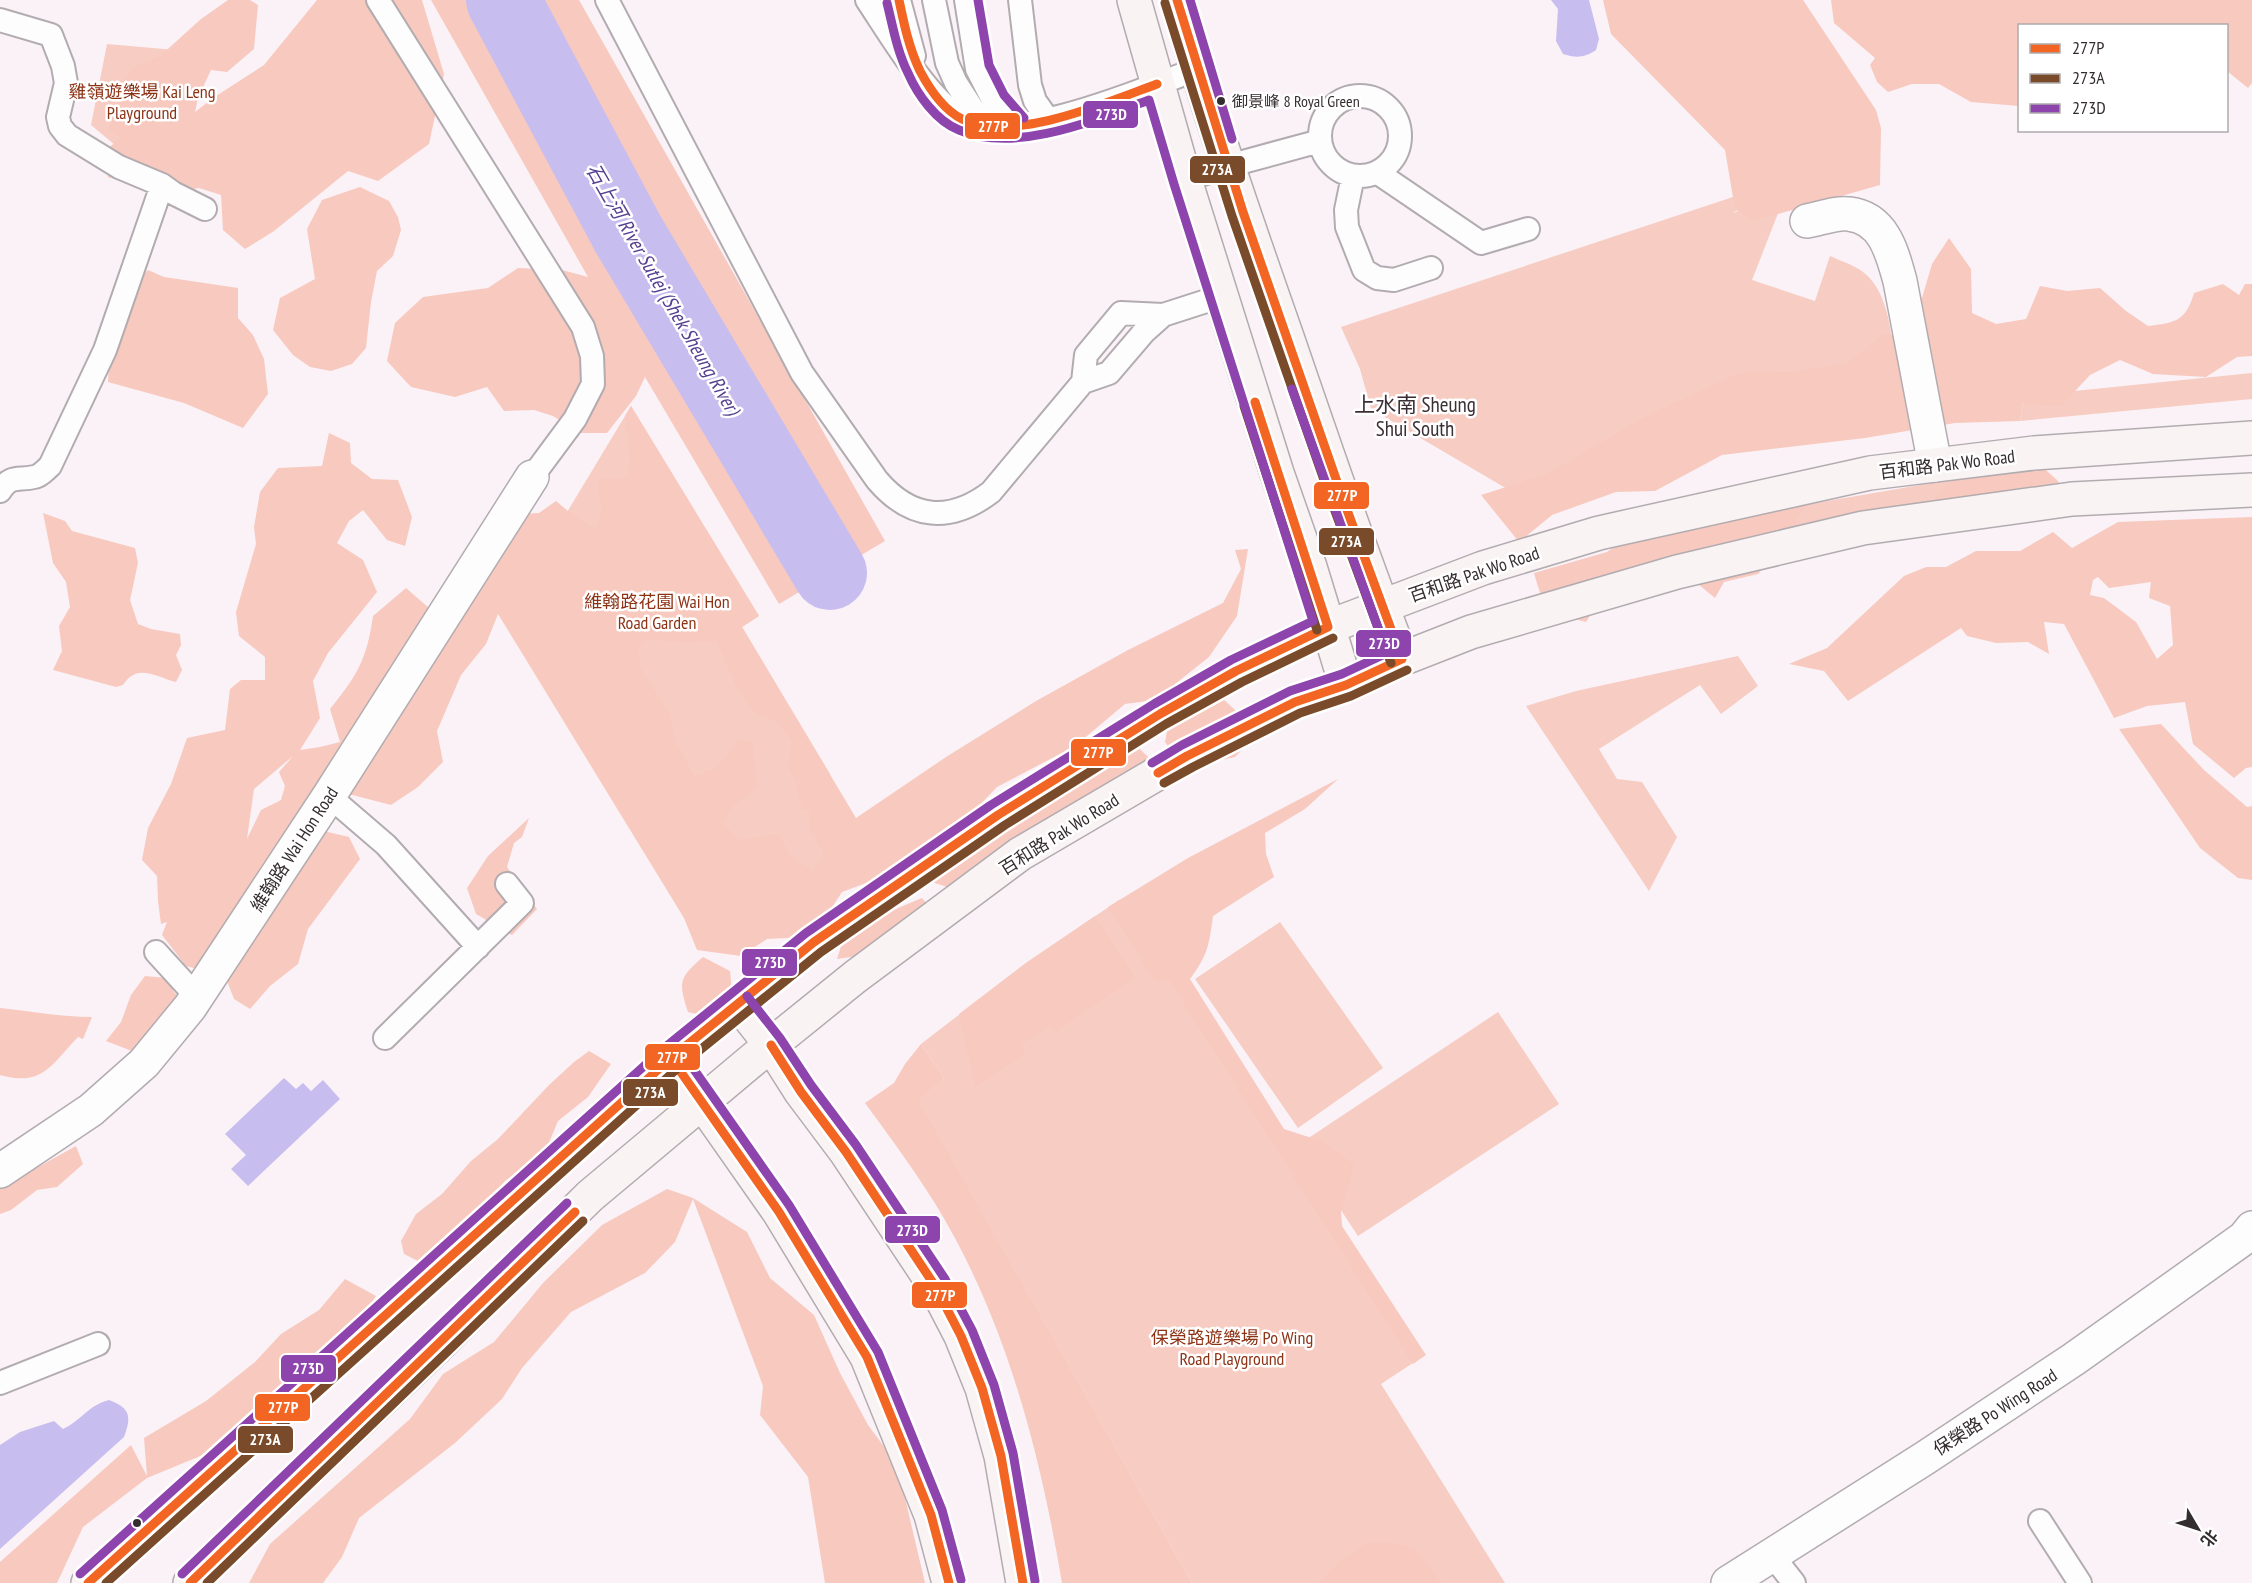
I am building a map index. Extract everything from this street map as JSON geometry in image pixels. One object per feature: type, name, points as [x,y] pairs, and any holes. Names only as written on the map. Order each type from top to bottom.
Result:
[{"type":"main road","points":[[1134,0],[1185,180],[1346,685]]},
{"type":"main road","points":[[1177,0],[1228,166],[1330,462],[1402,658]]},
{"type":"main road","name":"百和路 Pak Wo Road","points":[[88,1583],[671,1058],[738,1002],[814,942],[998,815],[1160,714],[1236,671],[1328,627],[1483,568],[1599,533],[1870,473],[2086,448],[2252,438]]},
{"type":"main road","name":"百和路 Pak Wo Road","points":[[190,1583],[211,1570],[590,1196],[702,1102],[855,977],[1020,854],[1187,756],[1295,702],[1346,685],[1402,658],[1471,632],[1677,572],[1863,528],[2072,499],[2252,490]]},
{"type":"main road","points":[[738,1002],[846,1152],[934,1286],[961,1336],[982,1388],[1001,1455],[1023,1583]]},
{"type":"main road","points":[[671,1058],[778,1212],[867,1357],[931,1515],[949,1583]]},
{"type":"street","points":[[1807,221],[1848,213],[1869,220],[1881,230],[1892,252],[1900,280],[1935,465]]},
{"type":"street","name":"維翰路 Wai Hon Road","points":[[0,1171],[91,1110],[144,1063],[197,997],[329,796],[532,477]]},
{"type":"street","name":"保榮路 Po Wing Road","points":[[1728,1583],[1925,1458],[2074,1359],[2244,1238],[2252,1228]]},
{"type":"lane","points":[[378,0],[583,327],[592,356],[593,384],[575,419],[532,477]]},
{"type":"lane","points":[[608,0],[802,373],[877,480],[889,494],[904,505],[922,512],[940,513],[959,510],[976,503],[991,492],[1083,382],[1109,373],[1144,332],[1163,315],[1222,296]]},
{"type":"lane","points":[[867,0],[936,97],[962,119],[983,125],[1015,126],[1049,121],[1197,69]]},
{"type":"lane","points":[[899,0],[916,64],[936,97]]},
{"type":"lane","points":[[934,0],[947,63],[956,83],[983,125]]},
{"type":"lane","points":[[966,0],[977,69],[993,102],[1015,126]]},
{"type":"lane","points":[[1020,0],[1030,85],[1035,101],[1049,121]]},
{"type":"lane","points":[[0,20],[51,36],[66,83],[58,117],[60,126],[68,135],[119,167],[162,185],[204,209]]},
{"type":"lane","points":[[1372,97],[1395,113],[1400,126],[1401,140],[1397,153],[1389,165],[1378,173],[1366,176],[1353,176],[1331,165],[1323,154],[1320,141],[1323,122],[1333,106],[1345,98],[1372,97]]},
{"type":"lane","points":[[1185,180],[1320,141]]},
{"type":"lane","points":[[1378,173],[1481,243],[1528,229]]},
{"type":"lane","points":[[1353,176],[1346,210],[1347,227],[1364,270],[1377,278],[1394,280],[1431,268]]},
{"type":"lane","points":[[0,491],[4,485],[16,478],[34,477],[50,466],[105,350],[162,185]]},
{"type":"lane","points":[[329,796],[386,845],[478,947]]},
{"type":"lane","points":[[385,1038],[522,903],[507,884]]},
{"type":"lane","points":[[156,952],[197,997]]},
{"type":"lane","points":[[0,1383],[98,1344]]},
{"type":"lane","points":[[2040,1521],[2080,1583]]},
{"type":"lane","points":[[1772,1555],[1794,1583]]},
{"type":"green space","points":[[228,0],[250,0],[258,5],[254,49],[227,72],[211,70],[198,98],[195,112],[264,65],[317,0],[422,0],[444,74],[429,144],[378,181],[348,171],[274,231],[245,249],[223,230],[221,195],[199,188],[166,194],[108,177],[107,149],[122,137],[109,129],[111,92],[134,67],[159,57],[201,19]]},
{"type":"green space","points":[[431,0],[579,0],[885,541],[779,604],[645,377],[636,396],[607,433],[580,433],[553,416],[534,410],[504,411],[487,387],[455,397],[411,387],[387,361],[395,323],[423,297],[488,288],[518,268],[562,270],[588,277]]},
{"type":"green space","points":[[1603,0],[1803,0],[1876,110],[1881,128],[1880,185],[1753,221],[1735,209],[1725,150],[1611,34]]},
{"type":"green space","points":[[1831,0],[2252,0],[2252,83],[2248,88],[2228,72],[2228,24],[2018,24],[2018,106],[1971,102],[1939,84],[1912,84],[1888,92],[1877,82],[1870,65],[1875,58],[1834,23]]},
{"type":"green space","name":"雞嶺遊樂場 Kai Leng Playground","points":[[107,44],[198,52],[121,150],[91,125]]},
{"type":"green space","points":[[360,187],[389,201],[398,217],[401,230],[393,256],[377,271],[366,348],[352,364],[331,371],[310,367],[293,355],[273,330],[280,298],[315,279],[307,229],[322,200]]},
{"type":"green space","points":[[1736,196],[1740,209],[1732,213],[1784,198],[1752,280],[1815,301],[1830,256],[1852,265],[1872,281],[1879,292],[1888,318],[1897,372],[1509,490],[1371,409],[1360,369],[1341,327]]},
{"type":"green space","points":[[1949,238],[1971,269],[1972,313],[1996,324],[2026,319],[2040,286],[2067,291],[2100,288],[2126,311],[2148,326],[2165,324],[2178,319],[2187,310],[2194,293],[2223,284],[2239,295],[2245,284],[2252,284],[2252,356],[2237,357],[2206,377],[2153,374],[2120,360],[2090,375],[2061,406],[2023,402],[2020,421],[1955,423],[1865,438],[1722,455],[1655,491],[1616,492],[1552,515],[1519,542],[1481,495],[1547,474],[1639,420],[1738,373],[1792,372],[1848,363],[1884,334],[1926,339],[1919,308],[1932,264]]},
{"type":"green space","points":[[148,270],[164,277],[238,288],[238,318],[253,335],[264,359],[268,394],[243,428],[184,403],[108,382],[110,348],[126,291]]},
{"type":"green space","points":[[2252,373],[2252,399],[2020,421],[2024,396]]},
{"type":"green space","name":"維翰路花園 Wai Hon Road Garden","points":[[631,406],[759,616],[742,627],[830,774],[825,855],[812,870],[740,930],[534,567]]},
{"type":"green space","points":[[631,406],[759,616],[742,627],[856,818],[946,757],[1036,701],[1128,650],[1223,603],[1241,569],[1235,550],[1248,549],[1237,616],[1209,657],[1155,700],[1125,704],[1075,746],[997,787],[946,840],[904,859],[874,880],[842,892],[823,921],[805,937],[767,939],[741,956],[697,950],[684,918],[498,614],[486,644],[461,675],[437,731],[443,762],[418,787],[391,805],[341,792],[319,830],[349,837],[360,859],[308,929],[298,964],[270,986],[250,1009],[234,999],[225,976],[186,966],[162,935],[167,922],[161,924],[157,876],[142,860],[148,828],[171,784],[187,738],[225,730],[230,689],[241,680],[265,680],[265,657],[239,636],[236,612],[256,544],[254,527],[260,492],[278,468],[322,466],[329,433],[350,443],[351,463],[372,479],[398,480],[412,517],[405,546],[387,540],[363,510],[349,521],[337,543],[363,560],[377,592],[328,653],[313,681],[320,718],[300,750],[340,742],[330,709],[347,687],[364,656],[373,616],[406,588],[429,608],[521,514],[539,513],[556,501],[596,529],[602,510],[597,479],[627,478],[630,457],[625,416]],"holes":[[[650,639],[687,643],[717,641],[737,689],[756,714],[776,721],[792,741],[788,766],[796,783],[802,809],[809,810],[809,828],[824,854],[812,870],[791,856],[778,834],[740,840],[723,824],[734,805],[757,788],[753,742],[737,740],[718,767],[694,776],[676,743],[668,711],[640,668],[638,646]],[[293,756],[279,772],[285,786],[281,800],[261,810],[247,839],[254,789]]]},
{"type":"green space","points":[[2039,464],[2057,480],[2072,499],[1932,524],[1936,495],[1955,479],[1977,470]]},
{"type":"green space","points":[[1955,479],[1935,506],[1793,529],[1781,509]]},
{"type":"green space","points":[[1814,496],[1796,518],[1804,542],[1779,549],[1758,574],[1724,582],[1715,598],[1682,571],[1600,600],[1586,622],[1556,612],[1545,603],[1541,596],[1534,573],[1607,552],[1637,530]]},
{"type":"green space","points":[[43,513],[65,521],[72,531],[135,548],[138,563],[130,600],[138,624],[151,629],[180,634],[181,645],[176,655],[182,670],[176,682],[140,673],[134,674],[123,685],[116,687],[53,670],[62,651],[59,626],[70,607],[66,582],[53,563]]},
{"type":"green space","points":[[2252,517],[2252,767],[2246,768],[2234,778],[2193,744],[2185,702],[2147,706],[2114,718],[2064,624],[2044,622],[2049,654],[2028,642],[1996,643],[1967,636],[1961,628],[1848,701],[1824,671],[1789,664],[1827,648],[1904,576],[1926,567],[1946,567],[1976,551],[2020,551],[2053,532],[2072,548],[2118,522]],"holes":[[[2098,577],[2109,588],[2151,582],[2149,598],[2170,606],[2173,645],[2157,659],[2136,622],[2104,598],[2090,595],[2093,580]]]},
{"type":"green space","points":[[1738,656],[1758,686],[1721,714],[1700,685],[1599,749],[1617,779],[1642,782],[1677,837],[1649,891],[1526,706],[1576,691]]},
{"type":"green space","points":[[1192,696],[1222,698],[1259,732],[1235,757],[1189,767],[1176,758],[1165,742],[1170,716]]},
{"type":"green space","points":[[2161,724],[2204,770],[2247,807],[2252,806],[2252,880],[2238,878],[2200,848],[2119,729]]},
{"type":"green space","points":[[1137,746],[1150,759],[959,891],[929,881],[1012,815]]},
{"type":"green space","points":[[1338,779],[1305,809],[1265,833],[1266,854],[1274,877],[1213,916],[1207,949],[1190,979],[1284,1129],[1324,1142],[1354,1165],[1341,1211],[1342,1226],[1426,1355],[1413,1364],[1169,980],[1155,981],[1108,907],[1188,858]]},
{"type":"green space","points":[[529,818],[522,837],[514,843],[507,867],[537,909],[512,935],[476,914],[467,888],[488,856]]},
{"type":"green space","points":[[922,898],[941,921],[925,946],[837,959],[845,934],[874,918]]},
{"type":"green space","name":"保榮路遊樂場 Po Wing Road Playground","points":[[1119,900],[1419,1359],[1381,1384],[1505,1583],[1192,1583],[917,1098],[944,1078],[921,1044],[1026,963]]},
{"type":"green space","points":[[1095,916],[1135,977],[1056,1032],[1051,1025],[1022,1044],[1025,1054],[975,1087],[959,1014],[1026,963]]},
{"type":"green space","points":[[1280,922],[1383,1068],[1298,1128],[1195,979]]},
{"type":"green space","points":[[703,957],[730,971],[732,993],[701,1015],[688,1012],[682,987],[685,975]]},
{"type":"green space","points":[[145,976],[167,978],[174,992],[192,1014],[137,1053],[106,1041],[121,1022],[131,995]]},
{"type":"green space","points":[[0,1008],[92,1017],[83,1039],[78,1037],[45,1071],[36,1076],[15,1078],[0,1075]]},
{"type":"green space","points":[[1498,1012],[1559,1104],[1358,1236],[1298,1145]]},
{"type":"green space","points":[[921,1044],[944,1078],[918,1099],[1192,1583],[1062,1583],[1035,1451],[1023,1407],[994,1322],[956,1240],[936,1205],[865,1103],[894,1083]]},
{"type":"green space","points":[[589,1051],[611,1064],[588,1097],[558,1121],[546,1150],[505,1181],[465,1228],[418,1261],[404,1254],[401,1241],[416,1214],[442,1194],[471,1161],[498,1139],[549,1085]]},
{"type":"green space","points":[[76,1146],[83,1164],[57,1187],[37,1190],[11,1210],[0,1214],[0,1188]]},
{"type":"green space","points":[[667,1189],[693,1198],[747,1232],[770,1278],[814,1315],[840,1373],[868,1425],[897,1464],[925,1583],[825,1583],[808,1477],[760,1415],[763,1386],[693,1199],[675,1242],[645,1273],[571,1312],[522,1368],[502,1399],[455,1443],[359,1518],[342,1557],[323,1583],[249,1583],[270,1544],[410,1419],[443,1374],[494,1342],[543,1283],[602,1225]]},
{"type":"green space","points":[[345,1279],[376,1296],[339,1351],[215,1450],[147,1478],[83,1527],[57,1583],[0,1583],[0,1562],[131,1445],[147,1476],[144,1438],[206,1401],[255,1362],[281,1334],[319,1310]]},
{"type":"green space","points":[[1366,1543],[1393,1543],[1415,1548],[1441,1583],[1318,1583],[1340,1561]]},
{"type":"shaded area","points":[[1551,0],[1589,0],[1599,39],[1596,50],[1580,57],[1563,54],[1556,41],[1558,9]]},
{"type":"shaded area","points":[[284,1078],[296,1089],[303,1083],[311,1091],[323,1080],[340,1099],[248,1186],[231,1169],[246,1155],[225,1134]]},
{"type":"shaded area","points":[[109,1400],[121,1406],[127,1414],[128,1423],[124,1437],[0,1549],[0,1445],[20,1432],[54,1421],[63,1429],[90,1409]]},
{"type":"waterway","name":"石上河 River Sutlej (Shek Sheung River)","points":[[503,0],[628,234],[830,573]]},
{"type":"transit line","name":"277P","points":[[899,0],[910,45],[920,71],[938,98],[962,119],[983,125],[1007,127],[1033,124],[1087,110],[1157,84]]},
{"type":"transit line","name":"273D","points":[[978,0],[989,65],[1004,95],[1024,118]]},
{"type":"transit line","name":"277P","points":[[1177,0],[1243,212],[1343,499],[1402,659]]},
{"type":"transit line","name":"273D","points":[[1190,0],[1232,139]]},
{"type":"transit line","name":"273D","points":[[80,1574],[663,1049],[806,933],[991,805],[1154,704],[1231,660],[1313,621],[1149,100],[1080,125],[1030,136],[1005,138],[981,136],[959,130],[935,114],[917,90],[901,56],[887,3]]},
{"type":"transit line","name":"273A","points":[[1165,3],[1232,216],[1332,503],[1391,663]]},
{"type":"transit line","name":"273D","points":[[1152,763],[1182,745],[1290,691],[1342,674],[1387,653],[1292,389]]},
{"type":"transit line","name":"277P","points":[[1255,402],[1328,627]]},
{"type":"transit line","name":"273A","points":[[1244,406],[1317,630]]},
{"type":"transit line","name":"277P","points":[[88,1583],[671,1058],[814,942],[998,815],[1160,714],[1236,671],[1328,627]]},
{"type":"transit line","name":"273A","points":[[106,1583],[679,1067],[821,952],[1005,825],[1166,724],[1242,682],[1333,638]]},
{"type":"transit line","name":"277P","points":[[1158,773],[1295,702],[1346,685],[1402,659]]},
{"type":"transit line","name":"273A","points":[[1164,783],[1300,713],[1351,696],[1407,670]]},
{"type":"transit line","name":"273D","points":[[747,996],[780,1038],[811,1085],[856,1145],[945,1279],[972,1330],[994,1385],[1013,1453],[1035,1581]]},
{"type":"transit line","name":"277P","points":[[771,1045],[801,1092],[846,1152],[935,1286],[961,1336],[982,1388],[1001,1456],[1023,1583]]},
{"type":"transit line","name":"273D","points":[[681,1051],[789,1205],[878,1352],[942,1510],[961,1580]]},
{"type":"transit line","name":"277P","points":[[671,1058],[779,1212],[867,1357],[931,1515],[949,1583]]},
{"type":"transit line","name":"273D","points":[[182,1574],[567,1203]]},
{"type":"transit line","name":"277P","points":[[190,1583],[575,1212]]},
{"type":"transit line","name":"273A","points":[[207,1583],[583,1221]]},
{"type":"place","name":"御景峰 8 Royal Green","points":[[1221,101]]},
{"type":"district","name":"上水南 Sheung Shui South","points":[[1415,416]]}]
